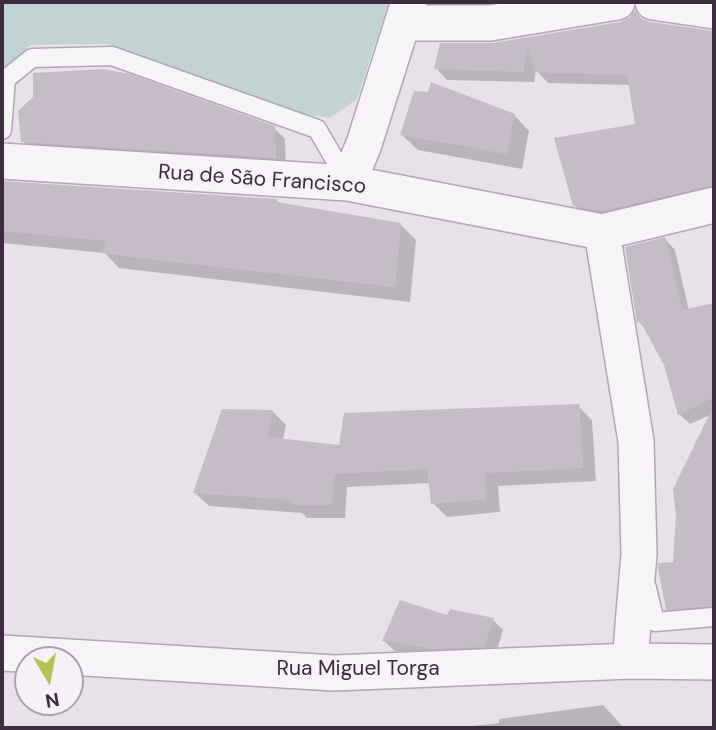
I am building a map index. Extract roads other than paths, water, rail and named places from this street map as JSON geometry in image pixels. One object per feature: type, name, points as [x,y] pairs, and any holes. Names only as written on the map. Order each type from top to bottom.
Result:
[{"type":"street","points":[[348,183],[364,144],[405,13],[490,23],[617,2]]},
{"type":"street","points":[[653,2],[714,11]]},
{"type":"street","name":"Rua de São Francisco","points":[[2,161],[348,183],[603,232]]},
{"type":"street","points":[[630,661],[639,554],[636,440],[603,232],[714,205]]},
{"type":"street","name":"Rua Miguel Torga","points":[[2,653],[334,673],[630,661],[714,662]]},
{"type":"lane","points":[[2,130],[6,79],[33,58],[112,56],[317,129],[348,183]]},
{"type":"lane","points":[[639,554],[655,622],[714,617]]}]
